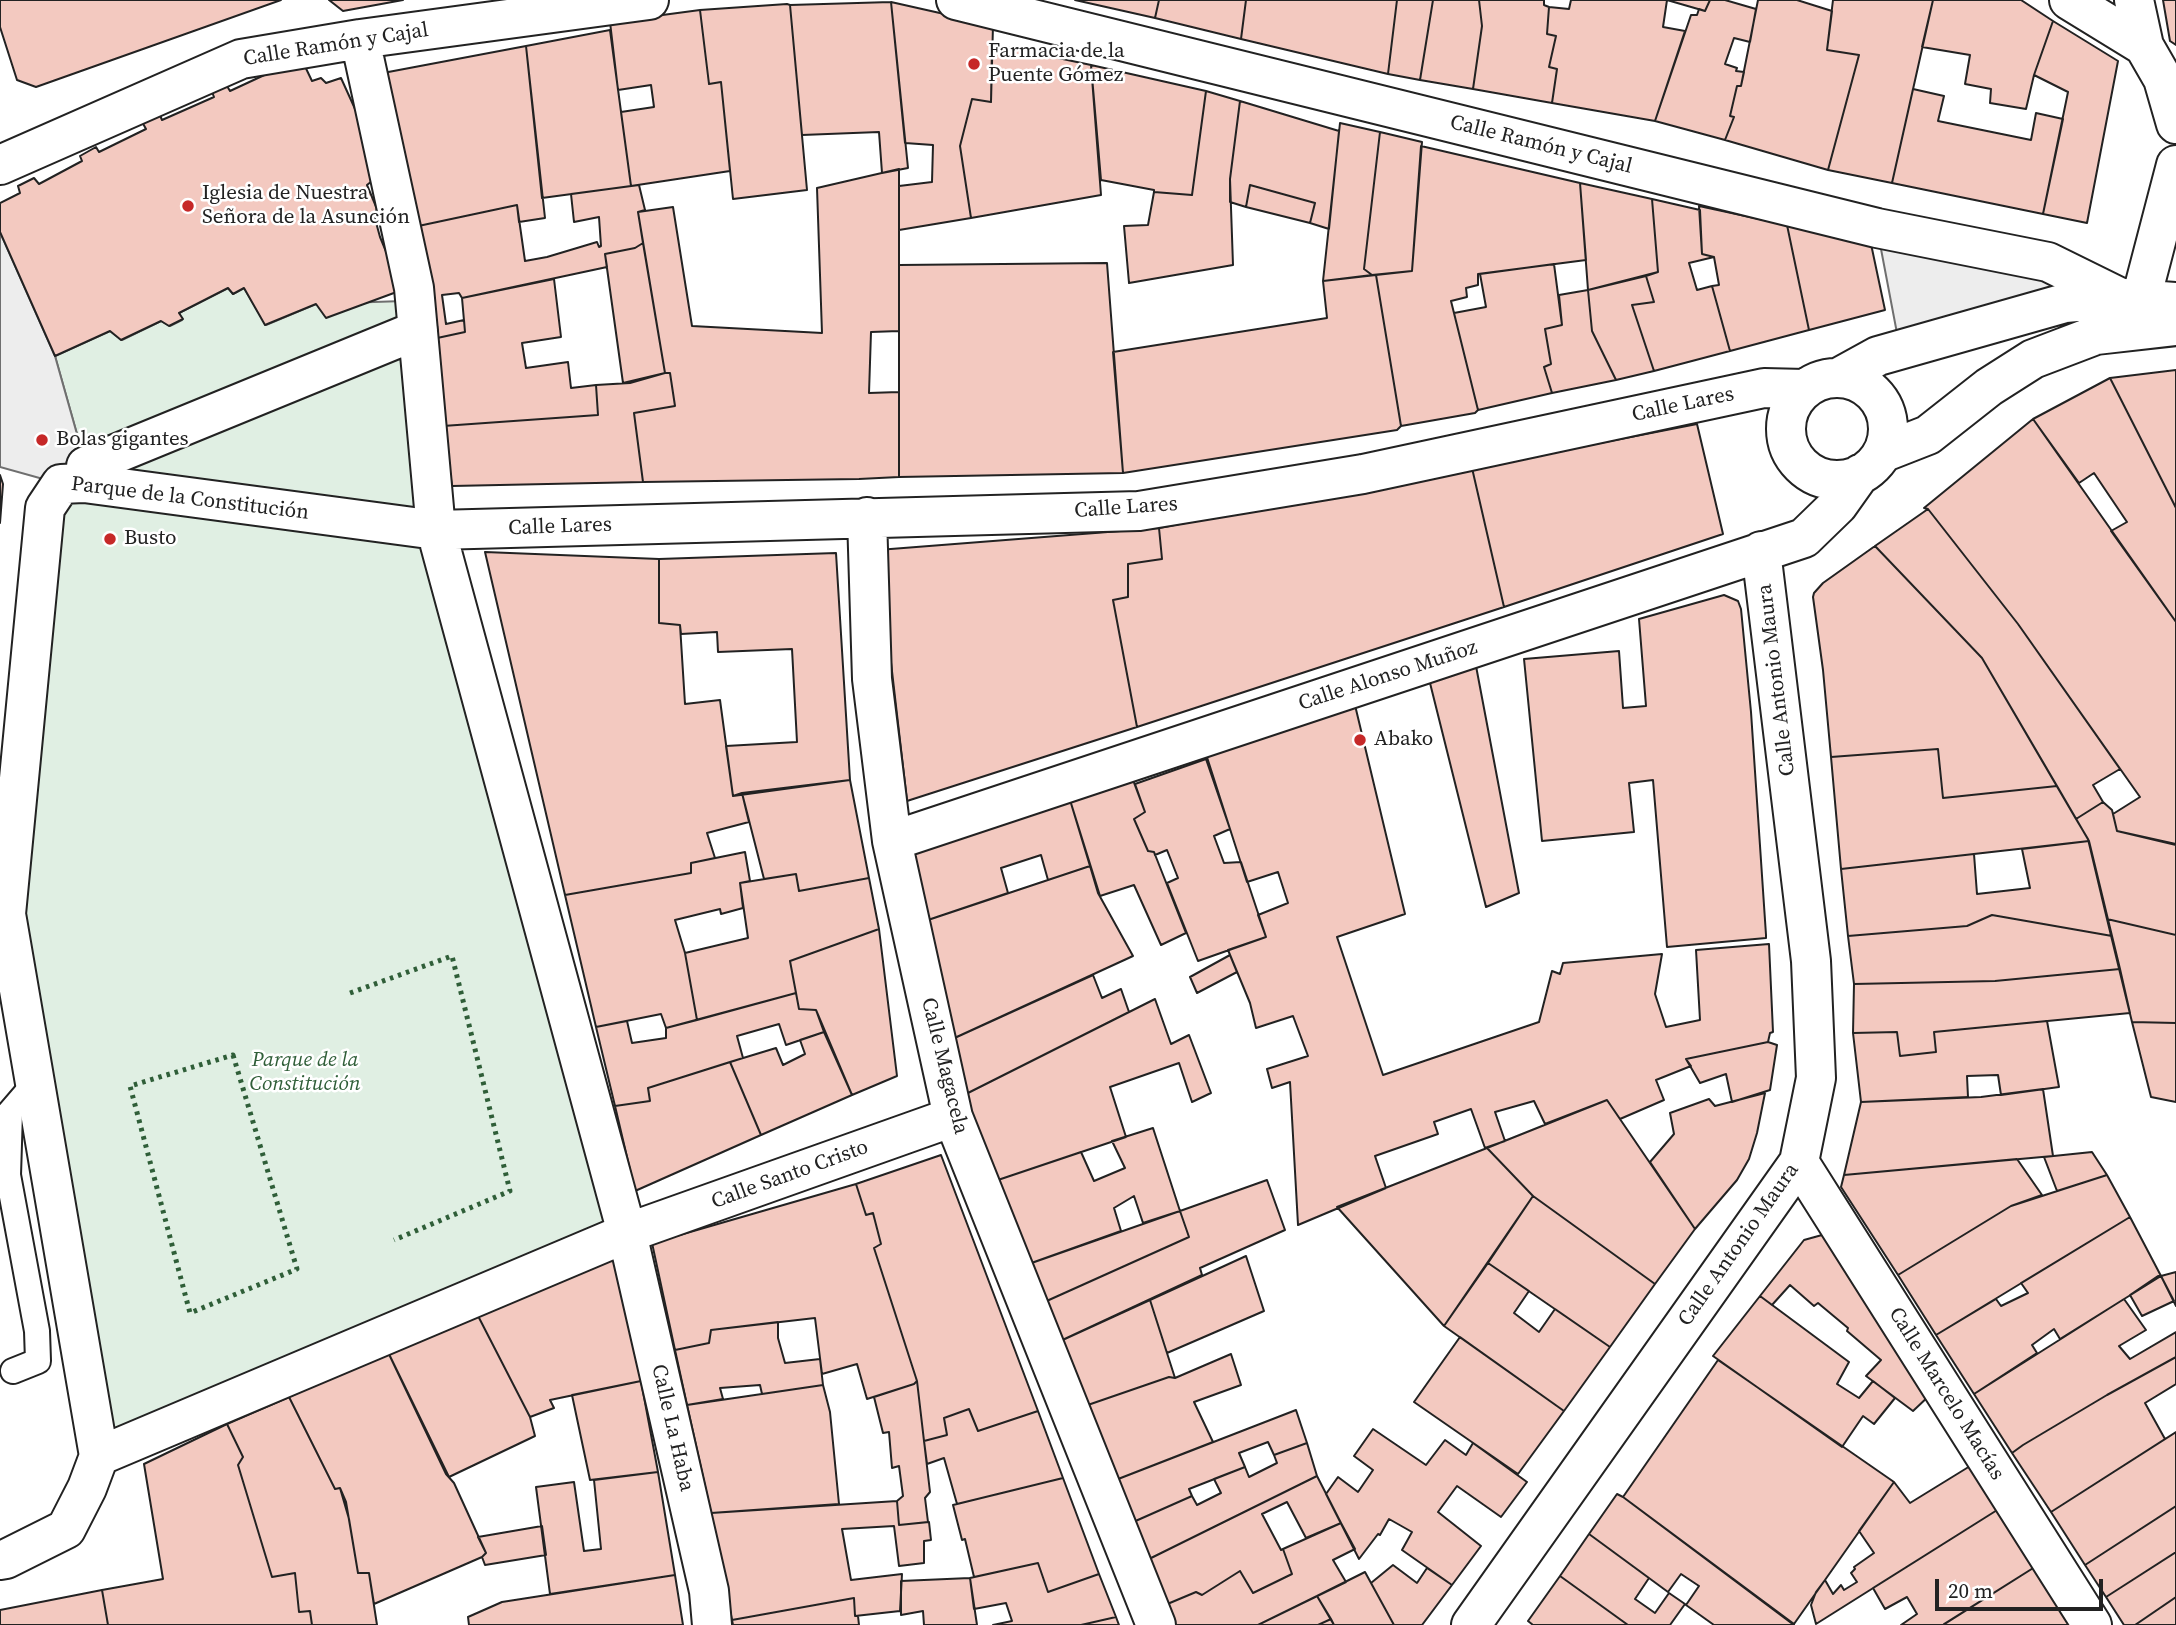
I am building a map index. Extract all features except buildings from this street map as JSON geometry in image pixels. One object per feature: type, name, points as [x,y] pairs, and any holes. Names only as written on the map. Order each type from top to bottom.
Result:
[{"type":"street","name":"Calle Ramón y Cajal","points":[[2,156],[241,59],[360,39],[649,0]]},
{"type":"street","name":"Calle Ramón y Cajal","points":[[956,0],[1877,228],[2048,262],[2146,300]]},
{"type":"street","points":[[2069,0],[2144,46]]},
{"type":"street","points":[[2134,0],[2144,46],[2163,79],[2176,124]]},
{"type":"street","points":[[0,1560],[66,1529],[87,1488],[99,1456],[627,1233],[436,530],[414,288],[360,39]]},
{"type":"street","points":[[2176,165],[2146,300],[2065,303],[1878,356],[1794,401],[1787,417],[1785,434],[1799,463],[1812,474],[1828,480],[1846,479],[1928,435],[1989,387],[2033,359],[2096,335],[2176,326]]},
{"type":"street","points":[[86,466],[418,330]]},
{"type":"street","points":[[1822,384],[1856,382],[1870,391],[1882,405],[1887,421],[1887,439],[1871,464]]},
{"type":"street","name":"Calle Lares","points":[[436,530],[1139,511],[1363,474],[1764,388],[1822,384]]},
{"type":"street","name":"Calle Alonso Muñoz","points":[[892,841],[1804,538],[1838,505],[1871,464]]},
{"type":"street","name":"Parque de la Constitución","points":[[99,1456],[6,914],[45,508],[61,484],[84,483],[436,530]]},
{"type":"street","name":"Calle Magacela","points":[[867,517],[872,679],[892,841],[953,1117],[1156,1625]]},
{"type":"street","name":"Calle Antonio Maura","points":[[1471,1625],[1799,1162],[1816,1078],[1811,961],[1761,551]]},
{"type":"street","name":"Calle Santo Cristo","points":[[627,1233],[953,1117]]},
{"type":"street","name":"Calle Marcelo Macías","points":[[1799,1162],[2092,1625]]},
{"type":"street","name":"Calle La Haba","points":[[627,1233],[709,1591],[712,1625]]},
{"type":"lane","points":[[13,1371],[38,1361],[37,1331],[8,1175],[10,1112],[35,1083]]},
{"type":"green space","name":"Parque de la Constitución","points":[[228,288],[233,294],[244,288],[266,325],[316,304],[403,301],[436,530],[627,1233],[99,1456],[6,914],[61,484],[86,466],[55,356],[110,331],[122,340],[161,321],[170,326],[182,320],[179,313]]},
{"type":"shaded area","points":[[1877,228],[2121,298],[1900,349]]},
{"type":"shaded area","points":[[0,232],[55,356],[86,466],[61,484],[0,467]]},
{"type":"hedge","points":[[350,993],[452,956],[510,1191],[394,1240]]},
{"type":"hedge","points":[[233,1055],[297,1269],[190,1313],[130,1086],[233,1055]]},
{"type":"place","name":"Farmacia de la Puente Gómez","points":[[974,64]]},
{"type":"place","name":"Iglesia de Nuestra Señora de la Asunción","points":[[188,206]]},
{"type":"place","name":"Bolas gigantes","points":[[42,440]]},
{"type":"place","name":"Busto","points":[[110,539]]},
{"type":"place","name":"Abako","points":[[1360,740]]}]
